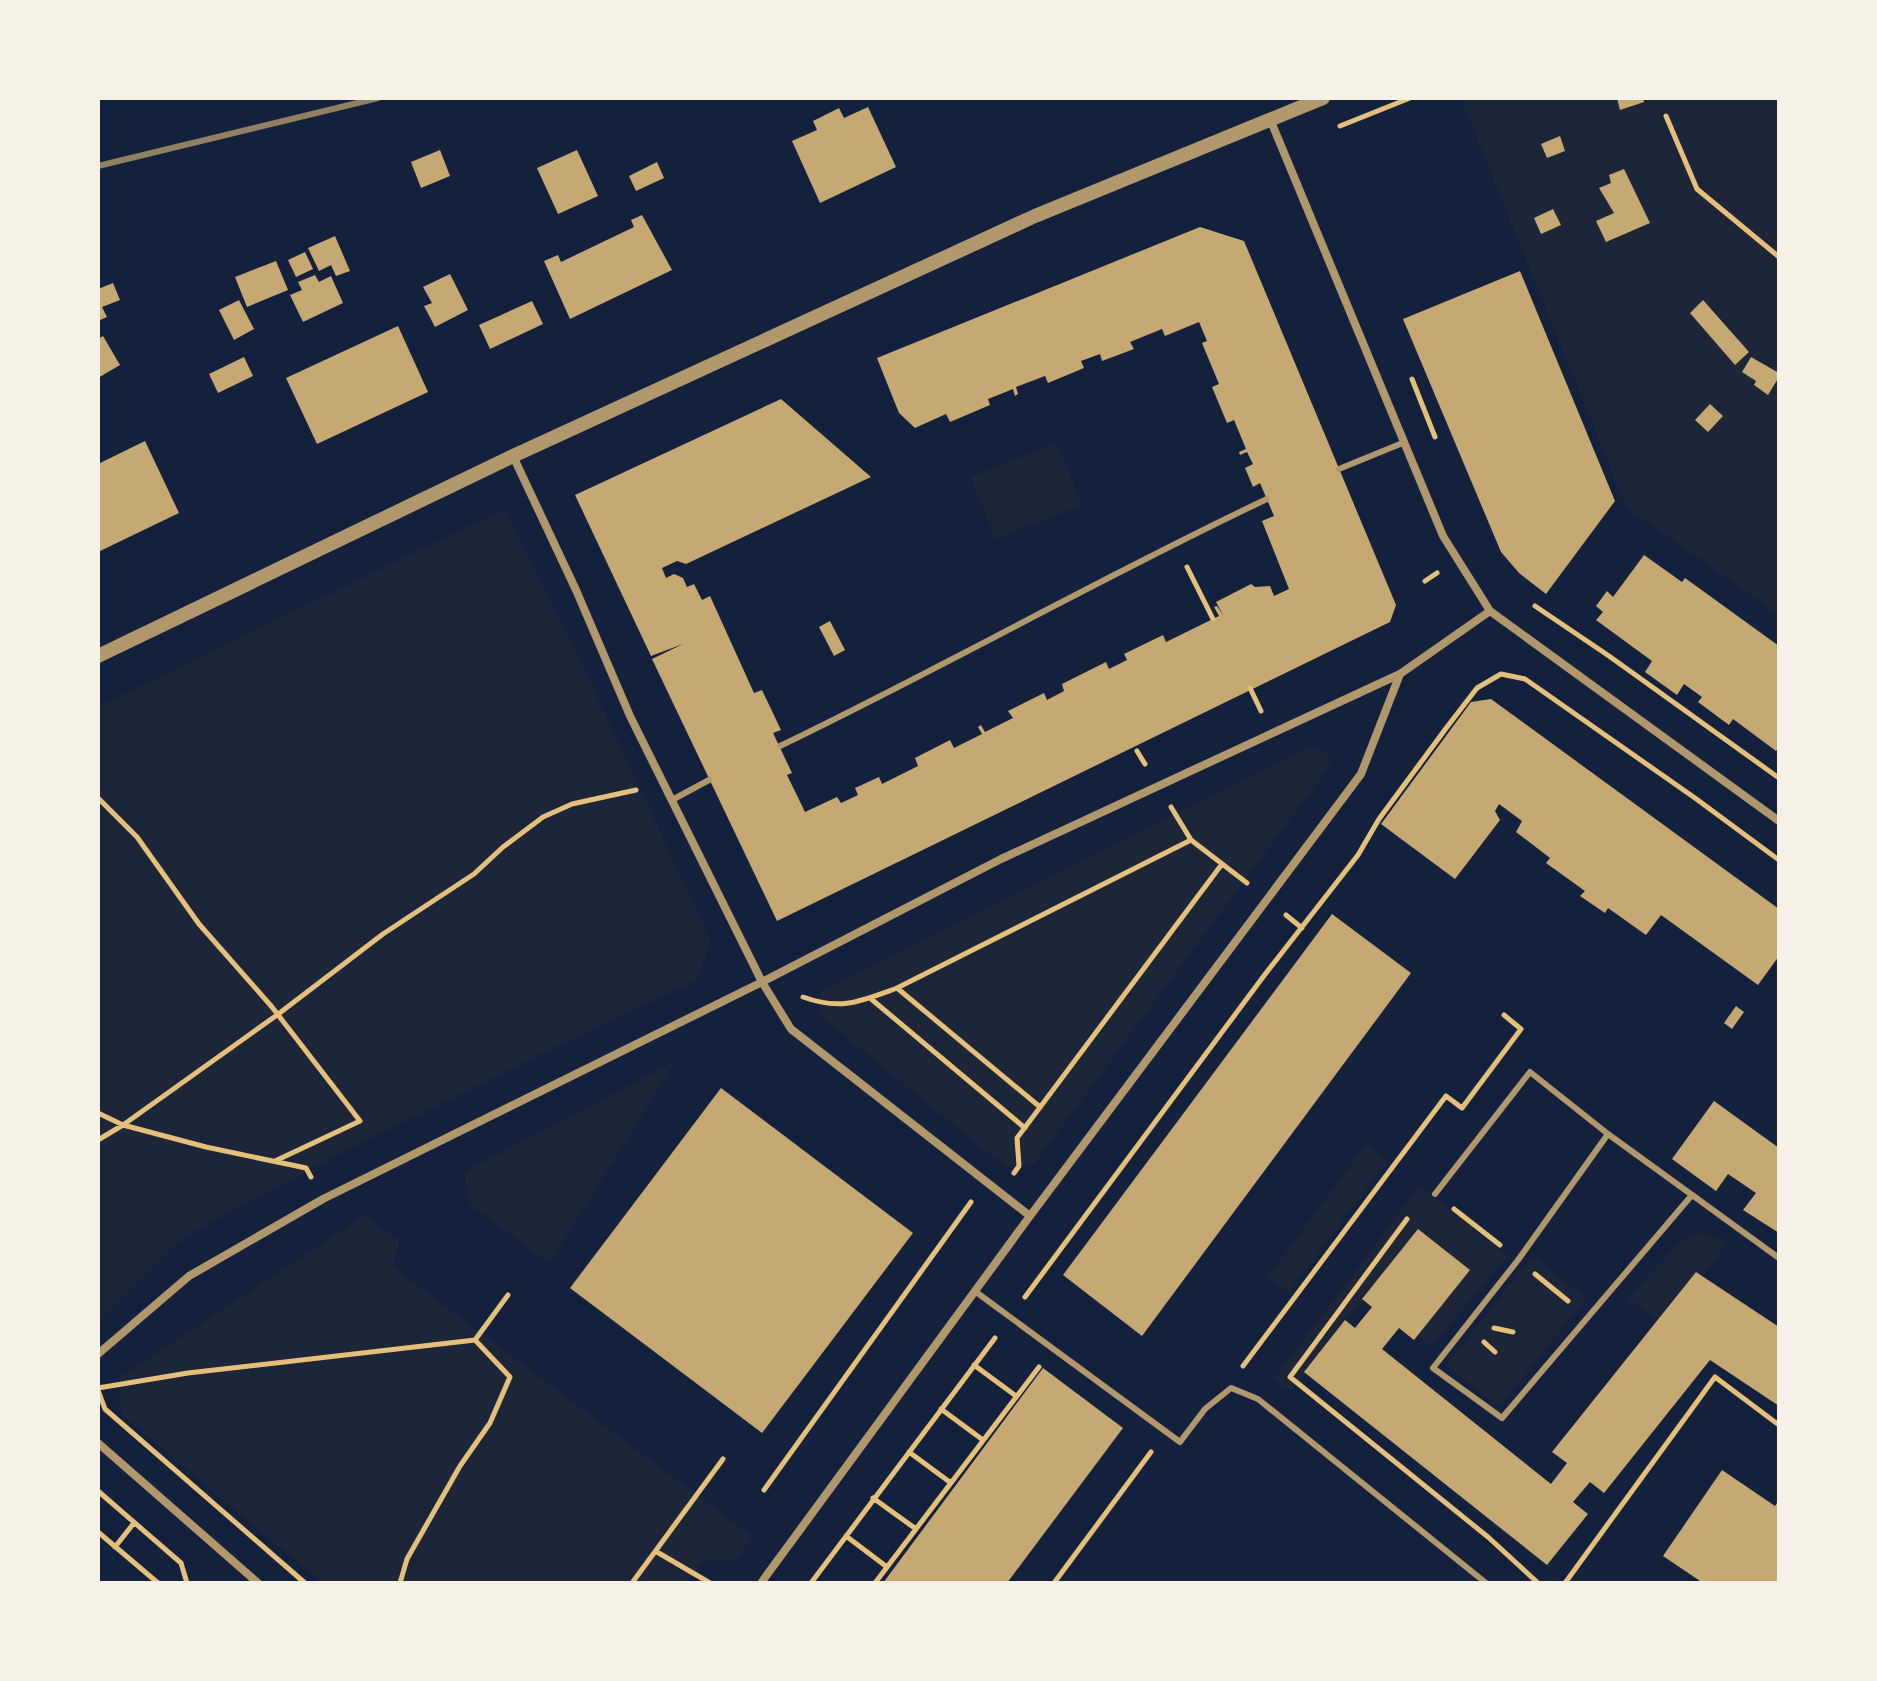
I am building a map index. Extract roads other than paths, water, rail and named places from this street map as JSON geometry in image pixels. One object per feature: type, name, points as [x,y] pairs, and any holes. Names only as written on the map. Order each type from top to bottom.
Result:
[{"type":"street","points":[[98,656],[513,456],[1035,216],[1323,98]]},
{"type":"street","points":[[1270,119],[1443,536],[1490,611],[1779,821]]},
{"type":"street","points":[[513,456],[576,590],[630,716],[762,982],[791,1029],[1030,1216]]},
{"type":"street","points":[[98,1354],[189,1276],[323,1199],[762,982],[1001,859],[1400,674],[1490,611]]},
{"type":"street","points":[[761,1583],[1030,1216],[1361,774],[1400,674]]},
{"type":"street","points":[[98,1443],[258,1583]]},
{"type":"lane","points":[[1339,469],[1405,442]]},
{"type":"lane","points":[[780,746],[1267,499]]},
{"type":"lane","points":[[672,800],[709,780]]},
{"type":"lane","points":[[1435,1194],[1530,1072],[1608,1134],[1779,1258]]},
{"type":"lane","points":[[1608,1134],[1518,1260],[1433,1368],[1502,1418],[1692,1195]]},
{"type":"lane","points":[[976,1292],[1180,1442],[1205,1409],[1231,1388],[1258,1399],[1486,1583]]},
{"type":"railway","points":[[98,166],[378,98]]}]
